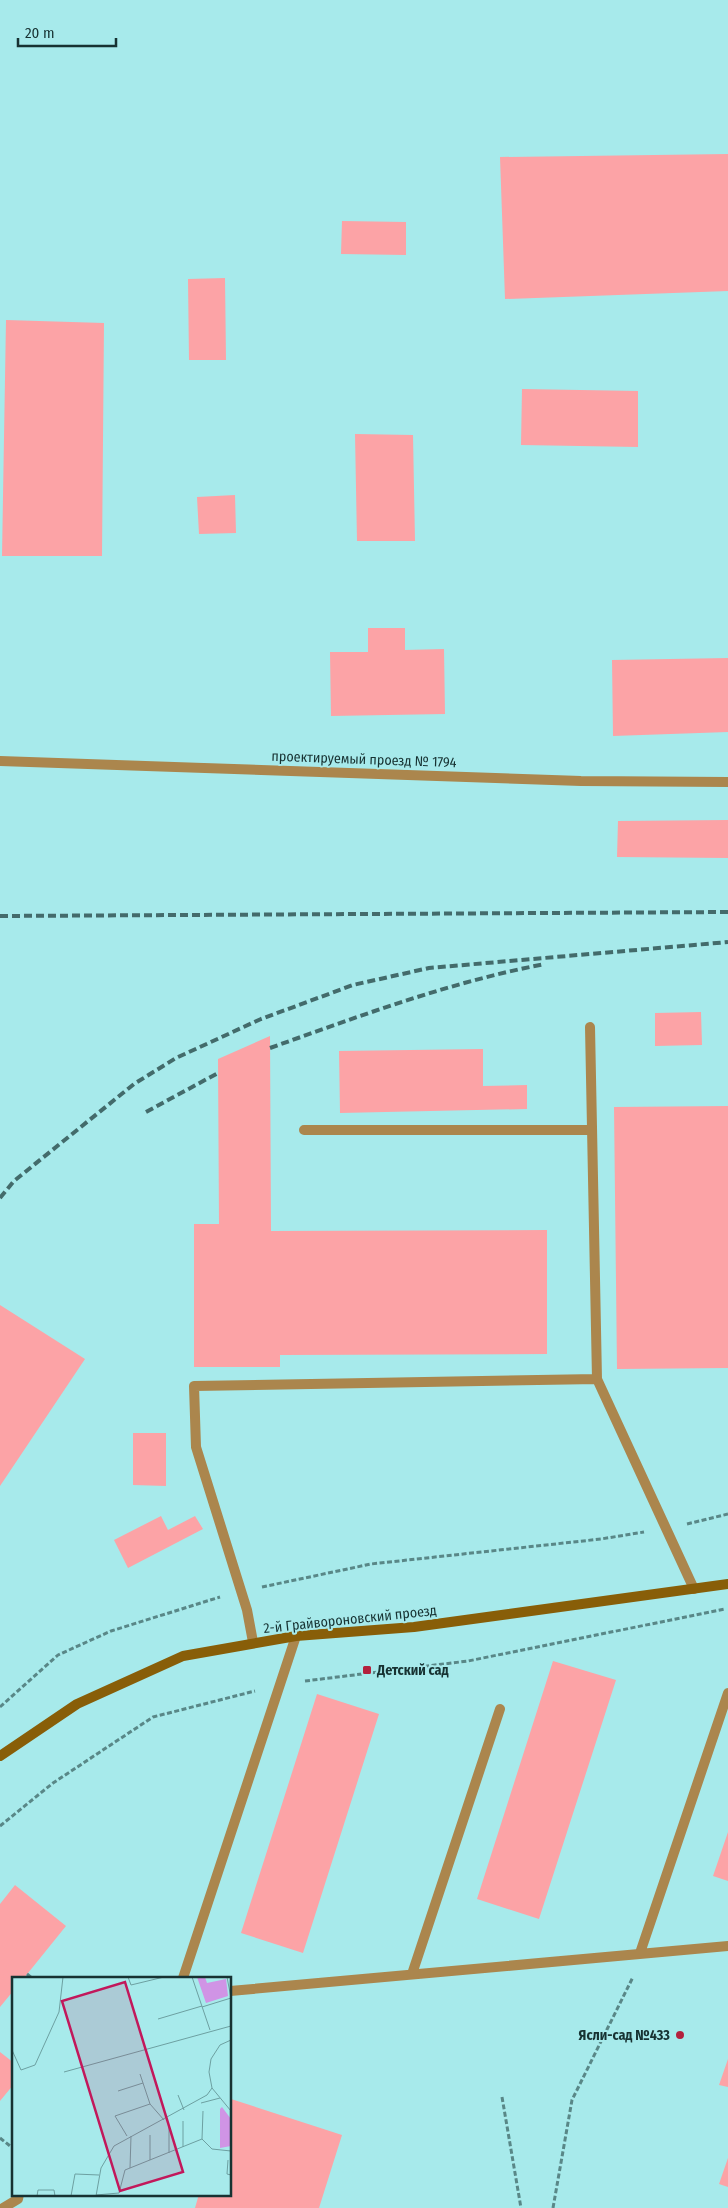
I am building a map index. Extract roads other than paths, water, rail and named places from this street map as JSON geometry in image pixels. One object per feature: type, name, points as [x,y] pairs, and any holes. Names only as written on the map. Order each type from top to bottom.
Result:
[{"type":"main road","name":"2-й Грайвороновский проезд","points":[[0,1756],[77,1704],[183,1656],[253,1642],[296,1636],[414,1627],[728,1584]]},
{"type":"street","name":"проектируемый проезд № 1794","points":[[0,761],[581,781],[728,782]]},
{"type":"street","points":[[590,1027],[596,1378],[694,1589]]},
{"type":"street","points":[[304,1130],[592,1130]]},
{"type":"street","points":[[253,1642],[247,1610],[196,1448],[194,1386],[596,1378]]},
{"type":"street","points":[[183,1977],[296,1636]]},
{"type":"street","points":[[640,1953],[728,1693]]},
{"type":"street","points":[[412,1974],[500,1709]]},
{"type":"street","points":[[231,1991],[728,1946]]},
{"type":"street","points":[[3,2208],[18,2199],[19,2196]]},
{"type":"railway","points":[[0,916],[728,912]]},
{"type":"railway","points":[[0,1198],[14,1181],[134,1084],[176,1058],[261,1019],[353,985],[429,968],[728,942]]},
{"type":"railway","points":[[270,1048],[440,990],[510,971],[545,964]]},
{"type":"railway","points":[[146,1112],[218,1073]]},
{"type":"place","name":"Детский сад","points":[[367,1670]]},
{"type":"place","name":"Ясли-сад №433","points":[[680,2035]]}]
